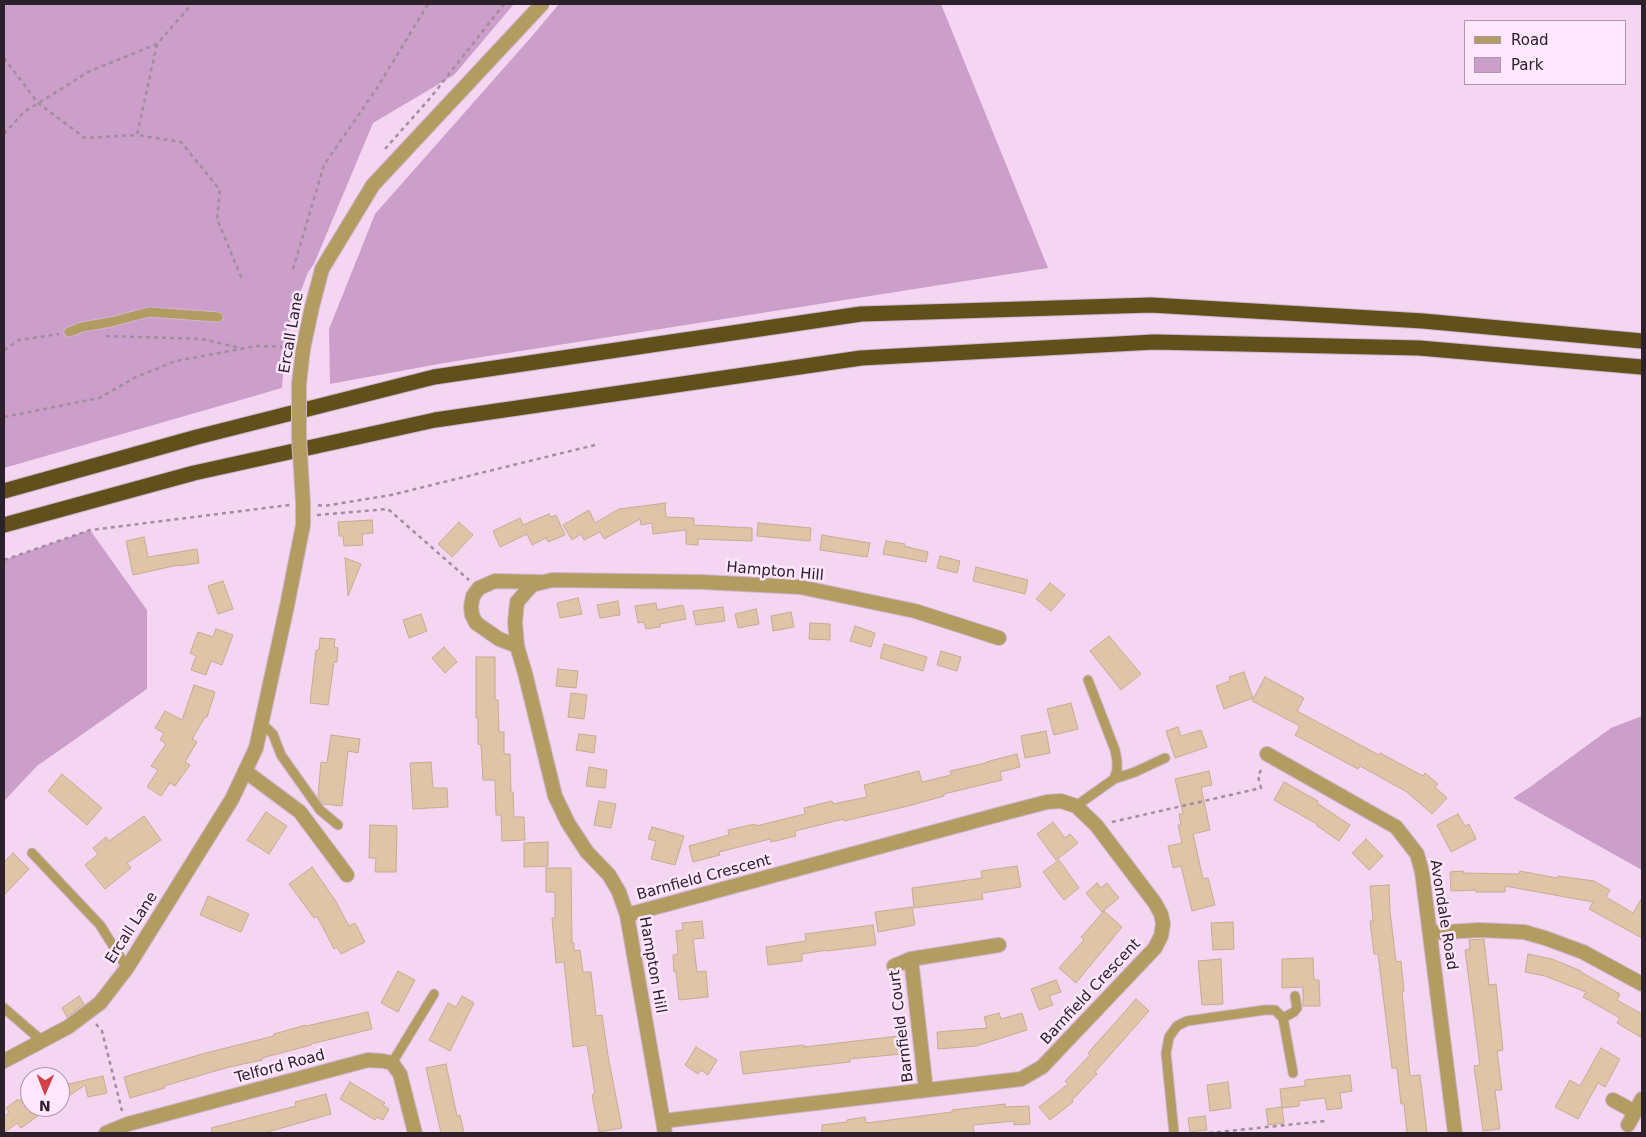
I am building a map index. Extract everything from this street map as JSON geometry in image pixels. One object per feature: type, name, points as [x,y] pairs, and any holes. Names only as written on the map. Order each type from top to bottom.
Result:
[{"type":"highway","points":[[4,491],[197,437],[434,377],[861,314],[1151,305],[1423,321],[1642,341]]},
{"type":"highway","points":[[4,525],[194,473],[435,420],[861,358],[1154,342],[1418,348],[1618,364],[1642,368]]},
{"type":"street","name":"Ercall Lane","points":[[4,1061],[68,1027],[100,1003],[127,968],[232,799],[256,748],[303,525],[299,436],[300,384],[303,349],[322,269],[373,185],[542,4]]},
{"type":"street","name":"Hampton Hill","points":[[664,1127],[627,916],[619,892],[609,875],[587,852],[568,824],[555,796],[526,672],[517,646],[515,622],[517,602],[532,585],[552,580],[702,582],[800,587],[915,611],[999,638]]},
{"type":"street","name":"Hampton Hill","points":[[479,588],[495,581],[542,582]]},
{"type":"street","points":[[479,588],[473,596],[471,606],[472,615],[476,623],[499,639],[517,646]]},
{"type":"street","name":"Avondale Road","points":[[1267,754],[1396,827],[1417,854],[1422,872],[1455,1133]]},
{"type":"street","points":[[245,771],[300,812],[347,875]]},
{"type":"street","name":"Barnfield Crescent","points":[[627,916],[1047,802],[1061,802],[1076,806],[1096,825],[1155,903],[1161,914],[1163,924],[1161,936],[1155,948],[1042,1068],[1022,1079],[926,1090],[664,1127]]},
{"type":"street","points":[[1430,933],[1478,930],[1524,932],[1583,952],[1642,984]]},
{"type":"street","name":"Barnfield Court","points":[[894,966],[911,959],[999,945]]},
{"type":"street","name":"Barnfield Court","points":[[911,959],[926,1090]]},
{"type":"street","name":"Telford Road","points":[[106,1133],[128,1124],[368,1060],[392,1063]]},
{"type":"street","points":[[392,1063],[400,1074],[415,1133]]},
{"type":"street","points":[[1628,1125],[1642,1099]]},
{"type":"street","points":[[1613,1100],[1635,1112]]},
{"type":"lane","points":[[69,332],[82,327],[149,312],[218,317]]},
{"type":"lane","points":[[1088,680],[1115,750],[1117,770],[1114,780]]},
{"type":"lane","points":[[261,722],[274,734],[281,755],[320,810],[338,825]]},
{"type":"lane","points":[[1076,806],[1114,780],[1165,758]]},
{"type":"lane","points":[[32,853],[100,925],[127,968]]},
{"type":"lane","points":[[392,1063],[434,994]]},
{"type":"lane","points":[[1283,1018],[1294,1012],[1297,1008],[1296,996]]},
{"type":"lane","points":[[4,1008],[42,1041]]},
{"type":"lane","points":[[1174,1133],[1166,1053],[1169,1037],[1178,1026],[1187,1021],[1275,1010],[1283,1018],[1293,1073]]},
{"type":"path","points":[[4,134],[24,112],[88,72],[157,44],[192,4]]},
{"type":"path","points":[[293,269],[324,165],[377,88],[428,4]]},
{"type":"path","points":[[137,135],[157,44]]},
{"type":"path","points":[[4,58],[38,103],[85,138],[137,135],[181,142],[220,190],[217,219],[242,279]]},
{"type":"path","points":[[4,350],[20,340],[69,332]]},
{"type":"path","points":[[103,336],[202,339],[243,349]]},
{"type":"path","points":[[4,416],[98,398],[136,377],[176,361],[264,346],[303,349]]},
{"type":"path","points":[[303,510],[391,494],[599,444]]},
{"type":"path","points":[[4,560],[90,530],[303,510],[388,508],[479,588]]},
{"type":"path","points":[[1096,825],[1261,788],[1258,776],[1267,754]]},
{"type":"path","points":[[86,1013],[102,1031],[123,1113],[128,1124]]},
{"type":"path","points":[[1209,1133],[1325,1121]]},
{"type":"green space","points":[[4,4],[514,4],[454,75],[373,123],[314,264],[308,272],[287,329],[282,388],[4,468]]},
{"type":"green space","points":[[559,4],[941,4],[1048,268],[444,363],[330,384],[329,329],[375,214]]},
{"type":"green space","points":[[90,530],[147,610],[147,689],[37,766],[4,801],[4,560]]},
{"type":"green space","points":[[1642,716],[1642,870],[1513,798],[1611,728]]},
{"type":"building","points":[[666,503],[666,517],[694,518],[694,525],[752,528],[752,541],[698,539],[698,545],[686,544],[686,530],[653,534],[652,523],[641,525],[640,519],[604,539],[600,532],[584,540],[581,534],[572,540],[563,525],[589,510],[595,523],[619,509]]},
{"type":"building","points":[[549,514],[551,517],[556,515],[565,535],[548,542],[546,538],[532,545],[527,534],[500,547],[493,531],[520,518],[523,525]]},
{"type":"building","points":[[372,520],[373,533],[362,534],[363,545],[344,546],[343,536],[339,536],[338,522]]},
{"type":"building","points":[[459,522],[473,535],[452,557],[438,544]]},
{"type":"building","points":[[758,523],[811,528],[810,541],[757,536]]},
{"type":"building","points":[[822,535],[870,543],[867,557],[820,550]]},
{"type":"building","points":[[144,537],[148,557],[197,549],[199,563],[178,565],[133,575],[126,541]]},
{"type":"building","points":[[886,541],[905,544],[904,546],[928,552],[926,562],[883,554]]},
{"type":"building","points":[[940,556],[960,561],[957,573],[937,568]]},
{"type":"building","points":[[345,558],[361,564],[348,596]]},
{"type":"building","points":[[976,567],[1028,580],[1025,594],[973,581]]},
{"type":"building","points":[[223,581],[233,609],[218,614],[208,586]]},
{"type":"building","points":[[1050,583],[1065,595],[1051,611],[1036,599]]},
{"type":"building","points":[[578,598],[582,614],[560,618],[557,603]]},
{"type":"building","points":[[618,601],[620,615],[600,618],[597,605]]},
{"type":"building","points":[[656,603],[657,610],[683,605],[686,619],[646,629],[644,622],[638,623],[635,606]]},
{"type":"building","points":[[723,607],[725,621],[696,625],[693,611]]},
{"type":"building","points":[[756,609],[759,624],[738,628],[735,614]]},
{"type":"building","points":[[791,612],[794,627],[773,631],[771,616]]},
{"type":"building","points":[[421,614],[427,631],[409,638],[403,620]]},
{"type":"building","points":[[810,623],[830,624],[830,640],[809,639]]},
{"type":"building","points":[[855,626],[875,633],[871,647],[850,641]]},
{"type":"building","points":[[216,629],[233,635],[222,665],[211,661],[206,675],[191,670],[196,656],[190,653],[198,632],[213,637]]},
{"type":"building","points":[[1109,636],[1141,674],[1121,690],[1090,651]]},
{"type":"building","points":[[320,638],[335,639],[334,647],[338,648],[337,662],[334,662],[328,705],[310,703],[316,650],[319,650]]},
{"type":"building","points":[[884,644],[927,657],[923,671],[880,658]]},
{"type":"building","points":[[444,647],[457,662],[445,673],[432,658]]},
{"type":"building","points":[[941,651],[961,657],[957,671],[937,665]]},
{"type":"building","points":[[476,657],[495,657],[495,700],[498,700],[499,732],[504,732],[504,754],[510,754],[514,817],[524,817],[525,840],[502,841],[501,815],[496,815],[495,780],[483,780],[481,745],[478,744],[478,718],[476,718]]},
{"type":"building","points":[[558,669],[578,671],[576,688],[556,686]]},
{"type":"building","points":[[1244,672],[1253,698],[1224,709],[1216,686],[1230,681],[1229,677]]},
{"type":"building","points":[[1265,677],[1304,698],[1297,711],[1379,755],[1380,753],[1423,776],[1425,773],[1438,784],[1435,787],[1447,798],[1432,814],[1407,792],[1360,766],[1358,769],[1295,735],[1300,726],[1252,701]]},
{"type":"building","points":[[194,685],[215,692],[207,717],[205,717],[192,739],[197,742],[185,762],[190,765],[175,786],[170,783],[161,796],[147,787],[158,770],[151,766],[166,744],[160,740],[164,733],[155,728],[165,711],[182,720]]},
{"type":"building","points":[[571,693],[587,695],[584,719],[568,717]]},
{"type":"building","points":[[1071,703],[1078,729],[1054,735],[1047,709]]},
{"type":"building","points":[[1178,727],[1181,736],[1201,730],[1207,747],[1175,758],[1166,731]]},
{"type":"building","points":[[1046,731],[1050,753],[1025,758],[1021,736]]},
{"type":"building","points":[[579,734],[596,736],[594,753],[576,750]]},
{"type":"building","points":[[331,735],[360,739],[358,753],[348,751],[342,806],[323,804],[318,796],[321,762],[327,763]]},
{"type":"building","points":[[1017,754],[1020,767],[1000,772],[1002,780],[944,794],[944,796],[908,806],[795,831],[796,836],[771,842],[770,839],[719,852],[720,855],[693,862],[689,846],[729,835],[728,830],[755,824],[756,826],[805,814],[804,808],[832,801],[833,804],[867,797],[864,785],[919,771],[922,782],[951,775],[950,771]]},
{"type":"building","points":[[431,762],[433,788],[447,788],[448,807],[413,809],[410,763]]},
{"type":"building","points":[[589,767],[607,770],[605,788],[586,786]]},
{"type":"building","points":[[1209,771],[1212,785],[1201,787],[1210,830],[1193,834],[1203,879],[1208,878],[1215,905],[1192,911],[1181,866],[1173,868],[1168,846],[1182,843],[1178,825],[1181,825],[1179,814],[1183,814],[1175,779]]},
{"type":"building","points":[[62,774],[102,808],[87,825],[48,791]]},
{"type":"building","points":[[1284,782],[1318,801],[1317,803],[1350,825],[1339,841],[1317,824],[1274,800]]},
{"type":"building","points":[[599,801],[616,804],[611,828],[594,825]]},
{"type":"building","points":[[266,812],[287,826],[269,854],[247,840]]},
{"type":"building","points":[[1458,814],[1465,826],[1469,824],[1476,839],[1451,852],[1437,825]]},
{"type":"building","points":[[144,816],[161,840],[127,863],[131,868],[105,889],[85,865],[98,854],[93,848],[106,837],[109,841]]},
{"type":"building","points":[[1053,822],[1065,838],[1070,834],[1078,843],[1056,860],[1037,834]]},
{"type":"building","points":[[370,825],[397,826],[396,872],[375,872],[376,858],[369,858]]},
{"type":"building","points":[[652,827],[684,836],[675,865],[651,859],[656,841],[648,839]]},
{"type":"building","points":[[1366,839],[1383,856],[1369,870],[1352,853]]},
{"type":"building","points":[[548,842],[548,866],[524,867],[524,843]]},
{"type":"building","points":[[13,853],[29,869],[4,895],[4,862]]},
{"type":"building","points":[[1059,860],[1079,888],[1064,900],[1043,872]]},
{"type":"building","points":[[1017,866],[1021,887],[982,893],[983,899],[914,908],[912,888],[982,878],[981,871]]},
{"type":"building","points":[[312,867],[335,900],[349,926],[355,923],[365,942],[341,954],[337,947],[334,949],[317,916],[314,918],[289,884]]},
{"type":"building","points":[[546,868],[571,868],[572,943],[574,943],[574,951],[580,950],[583,972],[591,972],[596,1016],[602,1015],[622,1128],[599,1132],[592,1095],[595,1094],[587,1045],[573,1047],[564,962],[556,963],[552,918],[555,918],[555,892],[546,892]]},
{"type":"building","points":[[1463,871],[1463,873],[1519,874],[1520,871],[1557,878],[1558,876],[1594,881],[1610,890],[1606,897],[1633,913],[1642,898],[1642,938],[1589,909],[1593,902],[1505,886],[1505,892],[1451,891],[1450,872]]},
{"type":"building","points":[[1097,883],[1101,888],[1107,883],[1119,898],[1102,912],[1086,893]]},
{"type":"building","points":[[1389,885],[1396,962],[1401,961],[1410,1076],[1420,1075],[1427,1133],[1407,1133],[1404,1104],[1401,1104],[1397,1068],[1392,1068],[1378,954],[1374,954],[1370,921],[1373,921],[1370,886]]},
{"type":"building","points":[[208,896],[249,914],[241,932],[200,915]]},
{"type":"building","points":[[912,907],[915,925],[878,932],[875,912]]},
{"type":"building","points":[[1104,911],[1122,927],[1076,983],[1059,968],[1084,940],[1081,937]]},
{"type":"building","points":[[702,921],[704,938],[693,939],[697,972],[706,971],[708,997],[679,1000],[673,955],[678,954],[676,931],[683,930],[682,923]]},
{"type":"building","points":[[1233,922],[1234,949],[1213,950],[1211,923]]},
{"type":"building","points":[[873,925],[876,945],[802,954],[802,961],[768,965],[766,947],[806,941],[805,934]]},
{"type":"building","points":[[1484,939],[1489,985],[1496,984],[1503,1050],[1497,1051],[1502,1090],[1495,1090],[1500,1129],[1483,1131],[1474,1066],[1480,1065],[1465,950],[1470,949],[1469,940]]},
{"type":"building","points":[[1528,954],[1552,959],[1581,971],[1620,994],[1617,1000],[1642,1014],[1642,1038],[1617,1023],[1620,1018],[1583,997],[1586,992],[1545,976],[1525,972]]},
{"type":"building","points":[[1313,958],[1314,980],[1319,980],[1320,1006],[1303,1006],[1303,987],[1282,988],[1282,959]]},
{"type":"building","points":[[1221,959],[1223,1004],[1202,1005],[1198,961]]},
{"type":"building","points":[[398,971],[415,980],[398,1012],[381,1003]]},
{"type":"building","points":[[1056,980],[1061,992],[1049,996],[1053,1005],[1039,1010],[1031,989]]},
{"type":"building","points":[[79,996],[84,1004],[67,1017],[62,1008]]},
{"type":"building","points":[[462,996],[474,1003],[450,1051],[429,1040],[448,1003],[456,1007]]},
{"type":"building","points":[[1136,999],[1149,1011],[1095,1072],[1097,1074],[1072,1100],[1073,1102],[1050,1120],[1039,1107],[1068,1084],[1065,1081],[1090,1055],[1088,1053]]},
{"type":"building","points":[[368,1012],[372,1029],[311,1044],[262,1058],[262,1060],[229,1067],[130,1098],[124,1077],[202,1054],[274,1036],[274,1034],[306,1025]]},
{"type":"building","points":[[999,1013],[1001,1019],[1022,1013],[1027,1030],[976,1046],[938,1049],[937,1032],[987,1028],[984,1017]]},
{"type":"building","points":[[899,1036],[901,1054],[850,1059],[850,1062],[743,1074],[740,1052]]},
{"type":"building","points":[[696,1047],[717,1060],[708,1075],[701,1070],[698,1074],[685,1065]]},
{"type":"building","points":[[1601,1048],[1620,1059],[1605,1087],[1598,1083],[1578,1119],[1555,1107],[1570,1080],[1580,1086]]},
{"type":"building","points":[[446,1064],[457,1116],[460,1115],[464,1133],[441,1133],[426,1068]]},
{"type":"building","points":[[1350,1075],[1352,1091],[1340,1093],[1342,1108],[1327,1110],[1325,1098],[1299,1101],[1299,1106],[1282,1108],[1280,1089],[1305,1086],[1305,1080]]},
{"type":"building","points":[[103,1076],[107,1093],[88,1097],[85,1085],[70,1095],[70,1084]]},
{"type":"building","points":[[350,1082],[385,1103],[383,1105],[389,1109],[383,1120],[377,1117],[375,1120],[340,1099]]},
{"type":"building","points":[[1228,1082],[1231,1108],[1210,1111],[1207,1085]]},
{"type":"building","points":[[326,1094],[331,1114],[264,1133],[212,1133],[211,1128],[296,1106],[295,1102]]},
{"type":"building","points":[[20,1100],[20,1117],[36,1117],[21,1128],[17,1123],[4,1133],[4,1117],[9,1112],[6,1108]]},
{"type":"building","points":[[1005,1104],[1005,1107],[1029,1106],[1030,1124],[1014,1125],[1014,1121],[973,1125],[974,1133],[822,1133],[822,1125],[847,1122],[847,1120],[865,1117],[866,1123]]},
{"type":"building","points":[[1282,1107],[1284,1123],[1268,1125],[1266,1109]]},
{"type":"building","points":[[1205,1116],[1207,1130],[1190,1132],[1188,1118]]}]
